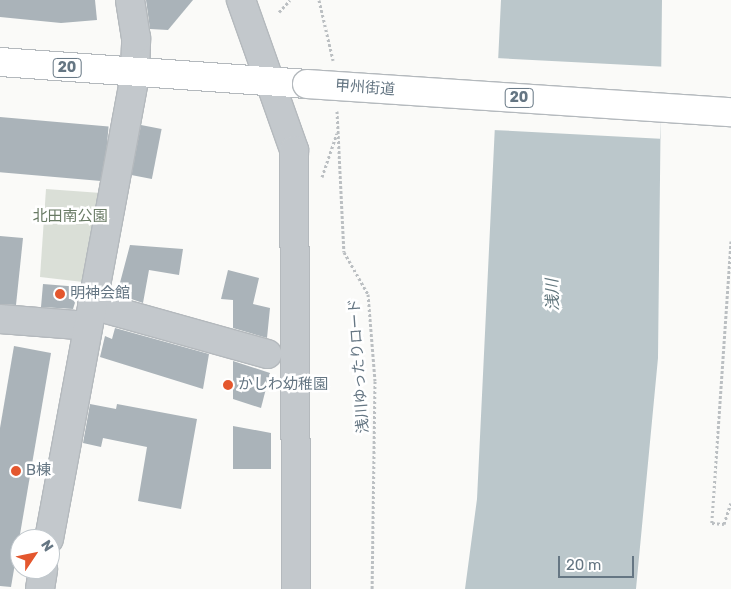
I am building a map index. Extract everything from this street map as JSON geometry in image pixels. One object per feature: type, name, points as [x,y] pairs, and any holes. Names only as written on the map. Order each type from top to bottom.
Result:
[{"type":"highway","name":"甲州街道","points":[[0,62],[135,73],[731,112]]},
{"type":"street","points":[[51,529],[135,73],[136,38],[130,0]]},
{"type":"street","points":[[241,0],[268,81],[287,120],[296,171],[296,589]]},
{"type":"street","points":[[0,319],[90,316],[267,354]]},
{"type":"path","points":[[279,12],[290,0]]},
{"type":"path","points":[[319,0],[335,71]]},
{"type":"path","name":"浅川ゆったりロード","points":[[336,100],[344,252],[368,294],[375,381],[372,589]]},
{"type":"path","points":[[731,241],[712,523],[724,524],[731,503]]},
{"type":"green space","name":"北田南公園","points":[[46,189],[101,193],[83,282],[40,277]]},
{"type":"water","name":"浅川","points":[[501,0],[662,0],[658,358],[636,589],[465,589],[477,499]]},
{"type":"pier","points":[[496,58],[664,67],[660,139],[492,130]]},
{"type":"building","points":[[0,0],[95,0],[97,20],[61,23],[0,17]]},
{"type":"building","points":[[146,0],[193,0],[168,30],[150,29]]},
{"type":"building","points":[[0,117],[109,126],[104,181],[0,172]]},
{"type":"building","points":[[141,125],[162,129],[152,179],[131,175]]},
{"type":"building","points":[[0,236],[23,238],[16,305],[0,304]]},
{"type":"building","points":[[130,245],[183,249],[179,275],[149,270],[143,303],[117,294]]},
{"type":"building","points":[[228,270],[259,278],[253,304],[270,308],[267,338],[233,328],[233,300],[221,299]]},
{"type":"building","name":"明神会館","points":[[43,284],[80,287],[73,309],[41,307]]},
{"type":"building","points":[[115,328],[209,354],[203,389],[100,357],[105,336],[112,339]]},
{"type":"building","name":"B棟","points":[[14,346],[51,353],[21,529],[10,529],[10,579],[12,579],[11,587],[0,586],[0,428]]},
{"type":"building","points":[[233,361],[270,373],[261,408],[233,399]]},
{"type":"building","points":[[90,404],[116,409],[117,404],[197,419],[181,509],[138,501],[147,447],[103,438],[101,447],[83,443]]},
{"type":"building","points":[[233,426],[271,433],[271,469],[233,469]]},
{"type":"place","name":"明神会館","points":[[60,294]]},
{"type":"place","name":"かしわ幼稚園","points":[[228,385]]},
{"type":"place","name":"B棟","points":[[16,471]]}]
